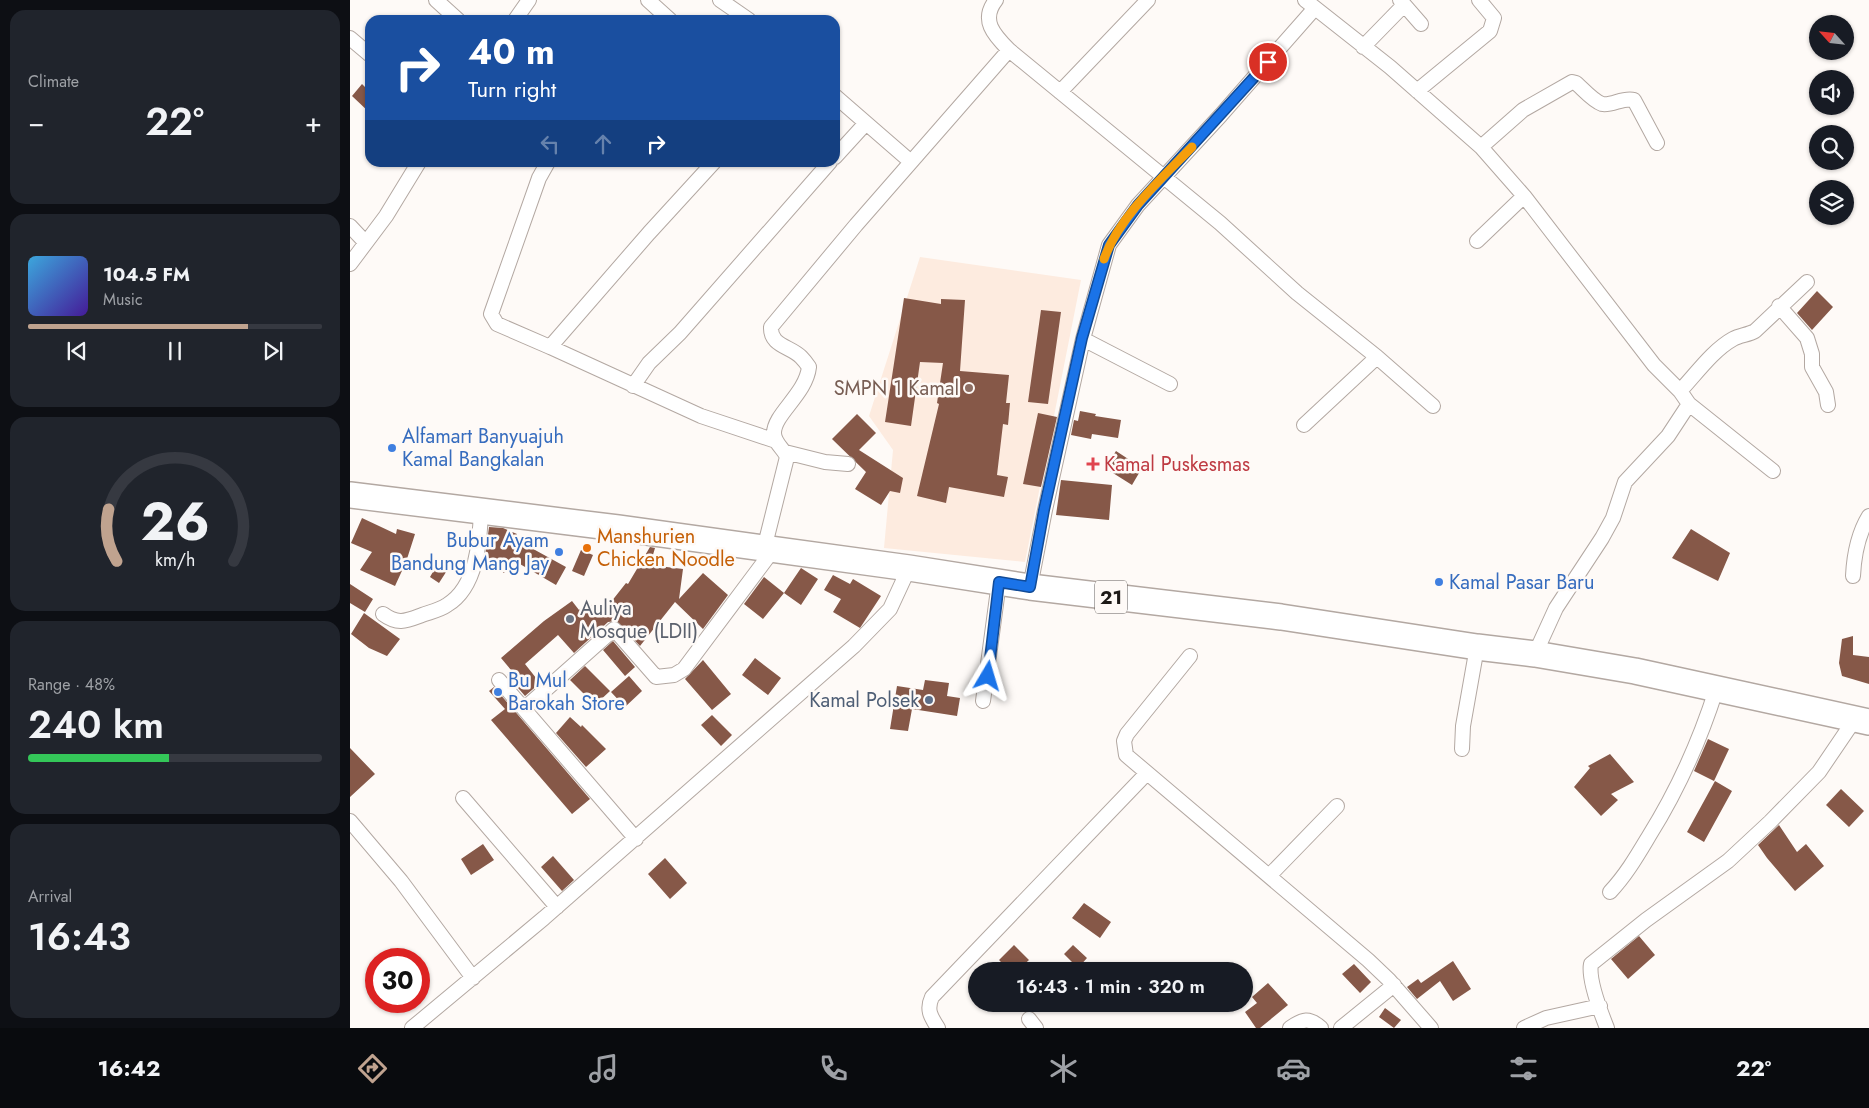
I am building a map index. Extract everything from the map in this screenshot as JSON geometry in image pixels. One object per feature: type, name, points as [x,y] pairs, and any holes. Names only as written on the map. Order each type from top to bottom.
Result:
[{"type":"highway","name":"21","points":[[350,495],[481,510],[909,568],[1030,587],[1281,617],[1535,654],[1635,671],[1862,720]]},
{"type":"street","points":[[436,0],[452,15]]},
{"type":"street","points":[[518,15],[529,0]]},
{"type":"street","points":[[648,0],[664,15]]},
{"type":"street","points":[[720,0],[741,15]]},
{"type":"street","points":[[996,0],[988,13],[988,24],[1009,50],[1220,223],[1297,293],[1377,356],[1433,406]]},
{"type":"street","points":[[1060,92],[1148,0]]},
{"type":"street","points":[[1417,91],[1490,31],[1494,18],[1479,0]]},
{"type":"street","points":[[1363,47],[1402,3],[1421,24]]},
{"type":"street","points":[[1030,587],[1044,510],[1082,338],[1109,245],[1138,205],[1164,177],[1310,4],[1417,91],[1481,147],[1524,196],[1654,365],[1690,404],[1773,471]]},
{"type":"street","points":[[350,38],[365,52]]},
{"type":"street","points":[[525,708],[614,629],[656,677],[674,675],[684,669],[769,550],[787,457],[774,432],[780,418],[805,384],[809,367],[801,356],[775,341],[771,334],[771,326],[792,299],[1009,50]]},
{"type":"street","points":[[1481,147],[1523,110],[1572,82],[1576,83],[1599,103],[1605,104],[1628,98],[1634,100],[1657,143]]},
{"type":"street","points":[[840,100],[911,162]]},
{"type":"street","points":[[840,152],[866,123]]},
{"type":"street","points":[[350,264],[386,216],[416,167]]},
{"type":"street","points":[[545,167],[539,178],[491,314],[497,324],[701,416],[825,462],[848,464]]},
{"type":"street","points":[[550,347],[709,167]]},
{"type":"street","points":[[633,386],[649,363],[680,333],[826,167]]},
{"type":"street","points":[[1477,241],[1524,196]]},
{"type":"street","points":[[350,226],[365,242]]},
{"type":"street","points":[[1680,391],[1720,348],[1734,338],[1746,336],[1755,331],[1779,306],[1807,282]]},
{"type":"street","points":[[1779,306],[1806,338],[1812,354],[1812,367],[1826,392],[1828,406]]},
{"type":"street","points":[[1082,338],[1170,384]]},
{"type":"street","points":[[1304,425],[1377,356]]},
{"type":"street","points":[[1535,654],[1556,608],[1613,518],[1625,482],[1668,436],[1690,404]]},
{"type":"street","points":[[383,614],[391,620],[401,623],[448,605],[462,589],[476,560],[480,543],[481,510]]},
{"type":"street","points":[[1853,576],[1854,559],[1859,536],[1869,516]]},
{"type":"street","points":[[412,1028],[636,839],[854,646],[890,609],[909,568]]},
{"type":"street","points":[[983,701],[999,582]]},
{"type":"street","points":[[1462,749],[1463,726],[1477,647]]},
{"type":"street","points":[[1190,656],[1124,741],[1126,755],[1368,960],[1431,1028]]},
{"type":"street","points":[[499,680],[636,839]]},
{"type":"street","points":[[1610,892],[1626,875],[1670,803],[1689,764],[1716,690]]},
{"type":"street","points":[[1607,1028],[1590,970],[1591,964],[1646,920],[1728,861],[1819,772],[1862,720]]},
{"type":"street","points":[[938,1028],[930,1015],[928,1006],[932,997],[1147,772]]},
{"type":"street","points":[[463,798],[556,907]]},
{"type":"street","points":[[1269,876],[1337,806]]},
{"type":"street","points":[[350,821],[401,881],[473,978]]},
{"type":"street","points":[[1341,1028],[1394,986]]},
{"type":"street","points":[[1524,1028],[1546,1018],[1600,1006]]},
{"type":"street","points":[[1290,1028],[1303,1020],[1312,1020],[1321,1028]]},
{"type":"shaded area","name":"SMPN 1 Kamal","points":[[920,257],[1081,280],[1025,562],[884,548],[893,450],[869,416]]},
{"type":"building","points":[[362,84],[365,87],[365,108],[352,96]]},
{"type":"building","points":[[1817,291],[1833,307],[1812,330],[1797,313]]},
{"type":"building","points":[[904,298],[941,304],[941,299],[965,300],[960,371],[1009,375],[1006,403],[1010,403],[1008,425],[1003,424],[997,475],[1008,477],[1004,497],[949,487],[946,503],[917,496],[939,404],[937,403],[943,363],[920,362],[911,426],[885,422]]},
{"type":"building","points":[[1041,310],[1061,312],[1048,404],[1028,402]]},
{"type":"building","points":[[1080,411],[1096,414],[1095,416],[1121,420],[1118,438],[1092,434],[1091,439],[1071,435],[1074,420],[1078,421]]},
{"type":"building","points":[[1038,413],[1057,417],[1041,487],[1023,484]]},
{"type":"building","points":[[857,414],[876,433],[859,450],[903,478],[900,493],[890,491],[881,505],[855,489],[866,472],[832,439]]},
{"type":"building","points":[[1116,451],[1142,468],[1132,485],[1105,468]]},
{"type":"building","points":[[1061,480],[1112,485],[1109,520],[1056,515]]},
{"type":"building","points":[[362,518],[396,534],[397,529],[415,534],[406,562],[395,586],[360,570],[372,552],[351,543]]},
{"type":"building","points":[[489,527],[503,528],[517,534],[515,539],[566,567],[556,585],[513,560],[504,573],[485,557]]},
{"type":"building","points":[[1691,529],[1730,553],[1718,581],[1672,558]]},
{"type":"building","points":[[650,547],[655,548],[650,565],[683,569],[679,599],[703,573],[728,595],[703,629],[675,602],[640,646],[616,621],[608,622],[574,653],[558,635],[525,664],[540,683],[525,696],[507,675],[511,670],[501,658],[544,621],[572,601],[579,610],[589,602],[600,616],[626,583],[628,584]]},
{"type":"building","points":[[581,550],[593,555],[584,576],[572,571]]},
{"type":"building","points":[[438,563],[448,569],[439,583],[430,577]]},
{"type":"building","points":[[801,568],[818,579],[801,605],[784,593]]},
{"type":"building","points":[[833,575],[850,584],[853,579],[881,596],[860,628],[833,612],[841,599],[824,590]]},
{"type":"building","points":[[764,577],[784,593],[763,619],[744,604]]},
{"type":"building","points":[[350,584],[373,599],[365,612],[350,603]]},
{"type":"building","points":[[364,613],[400,639],[387,656],[369,648],[351,634]]},
{"type":"building","points":[[1853,636],[1853,655],[1869,657],[1869,684],[1842,676],[1839,663],[1842,639]]},
{"type":"building","points":[[613,641],[635,667],[625,676],[603,650]]},
{"type":"building","points":[[755,658],[781,678],[768,695],[742,675]]},
{"type":"building","points":[[703,660],[731,694],[712,710],[685,679]]},
{"type":"building","points":[[585,666],[610,691],[595,705],[570,680]]},
{"type":"building","points":[[629,676],[642,691],[625,707],[611,692]]},
{"type":"building","points":[[925,680],[949,683],[947,696],[960,698],[957,716],[912,709],[908,731],[890,729],[897,686],[923,690]]},
{"type":"building","points":[[494,687],[590,799],[572,814],[491,720],[505,709],[489,691]]},
{"type":"building","points":[[712,715],[732,735],[721,746],[701,725]]},
{"type":"building","points":[[570,717],[581,727],[582,725],[606,749],[586,767],[556,733]]},
{"type":"building","points":[[1708,739],[1729,749],[1714,781],[1694,771]]},
{"type":"building","points":[[350,748],[375,774],[350,797]]},
{"type":"building","points":[[1610,754],[1634,782],[1611,794],[1618,800],[1601,816],[1574,787],[1590,768],[1588,766]]},
{"type":"building","points":[[1715,781],[1732,791],[1704,842],[1687,832]]},
{"type":"building","points":[[1841,789],[1864,811],[1849,827],[1826,805]]},
{"type":"building","points":[[1779,825],[1797,852],[1806,844],[1824,866],[1795,891],[1758,845]]},
{"type":"building","points":[[483,844],[494,860],[471,875],[461,859]]},
{"type":"building","points":[[553,856],[574,880],[562,891],[541,867]]},
{"type":"building","points":[[665,858],[687,883],[670,899],[648,874]]},
{"type":"building","points":[[1084,903],[1111,922],[1100,938],[1072,918]]},
{"type":"building","points":[[1639,936],[1655,955],[1628,979],[1611,959]]},
{"type":"building","points":[[1014,945],[1029,960],[1027,962],[1001,962],[999,960]]},
{"type":"building","points":[[1073,945],[1087,958],[1083,962],[1072,962],[1064,954]]},
{"type":"building","points":[[1453,961],[1471,989],[1453,1001],[1440,981],[1417,999],[1407,987],[1418,979],[1421,983]]},
{"type":"building","points":[[1354,964],[1371,982],[1360,993],[1342,974]]},
{"type":"building","points":[[1268,983],[1288,1005],[1260,1028],[1256,1028],[1245,1012],[1253,1012],[1253,1006],[1257,1003],[1253,996]]},
{"type":"building","points":[[1385,1008],[1401,1020],[1394,1028],[1379,1017]]},
{"type":"slow traffic","points":[[1104,259],[1109,245],[1138,205],[1192,147]]},
{"type":"place","name":"SMPN 1 Kamal","points":[[969,388]]},
{"type":"place","name":"Alfamart Banyuajuh Kamal Bangkalan","points":[[392,448]]},
{"type":"place","name":"Kamal Puskesmas","points":[[1093,464]]},
{"type":"place","name":"Manshurien Chicken Noodle","points":[[587,548]]},
{"type":"place","name":"Bubur Ayam Bandung Mang Jay","points":[[559,552]]},
{"type":"place","name":"Kamal Pasar Baru","points":[[1439,582]]},
{"type":"place","name":"Auliya Mosque (LDII)","points":[[570,619]]},
{"type":"place","name":"Bu Mul Barokah Store","points":[[498,692]]},
{"type":"place","name":"Kamal Polsek","points":[[929,700]]},
{"type":"route","points":[[988,676],[999,582],[1030,587],[1044,510],[1075,379],[1082,338],[1109,245],[1138,205],[1268,62]]}]
